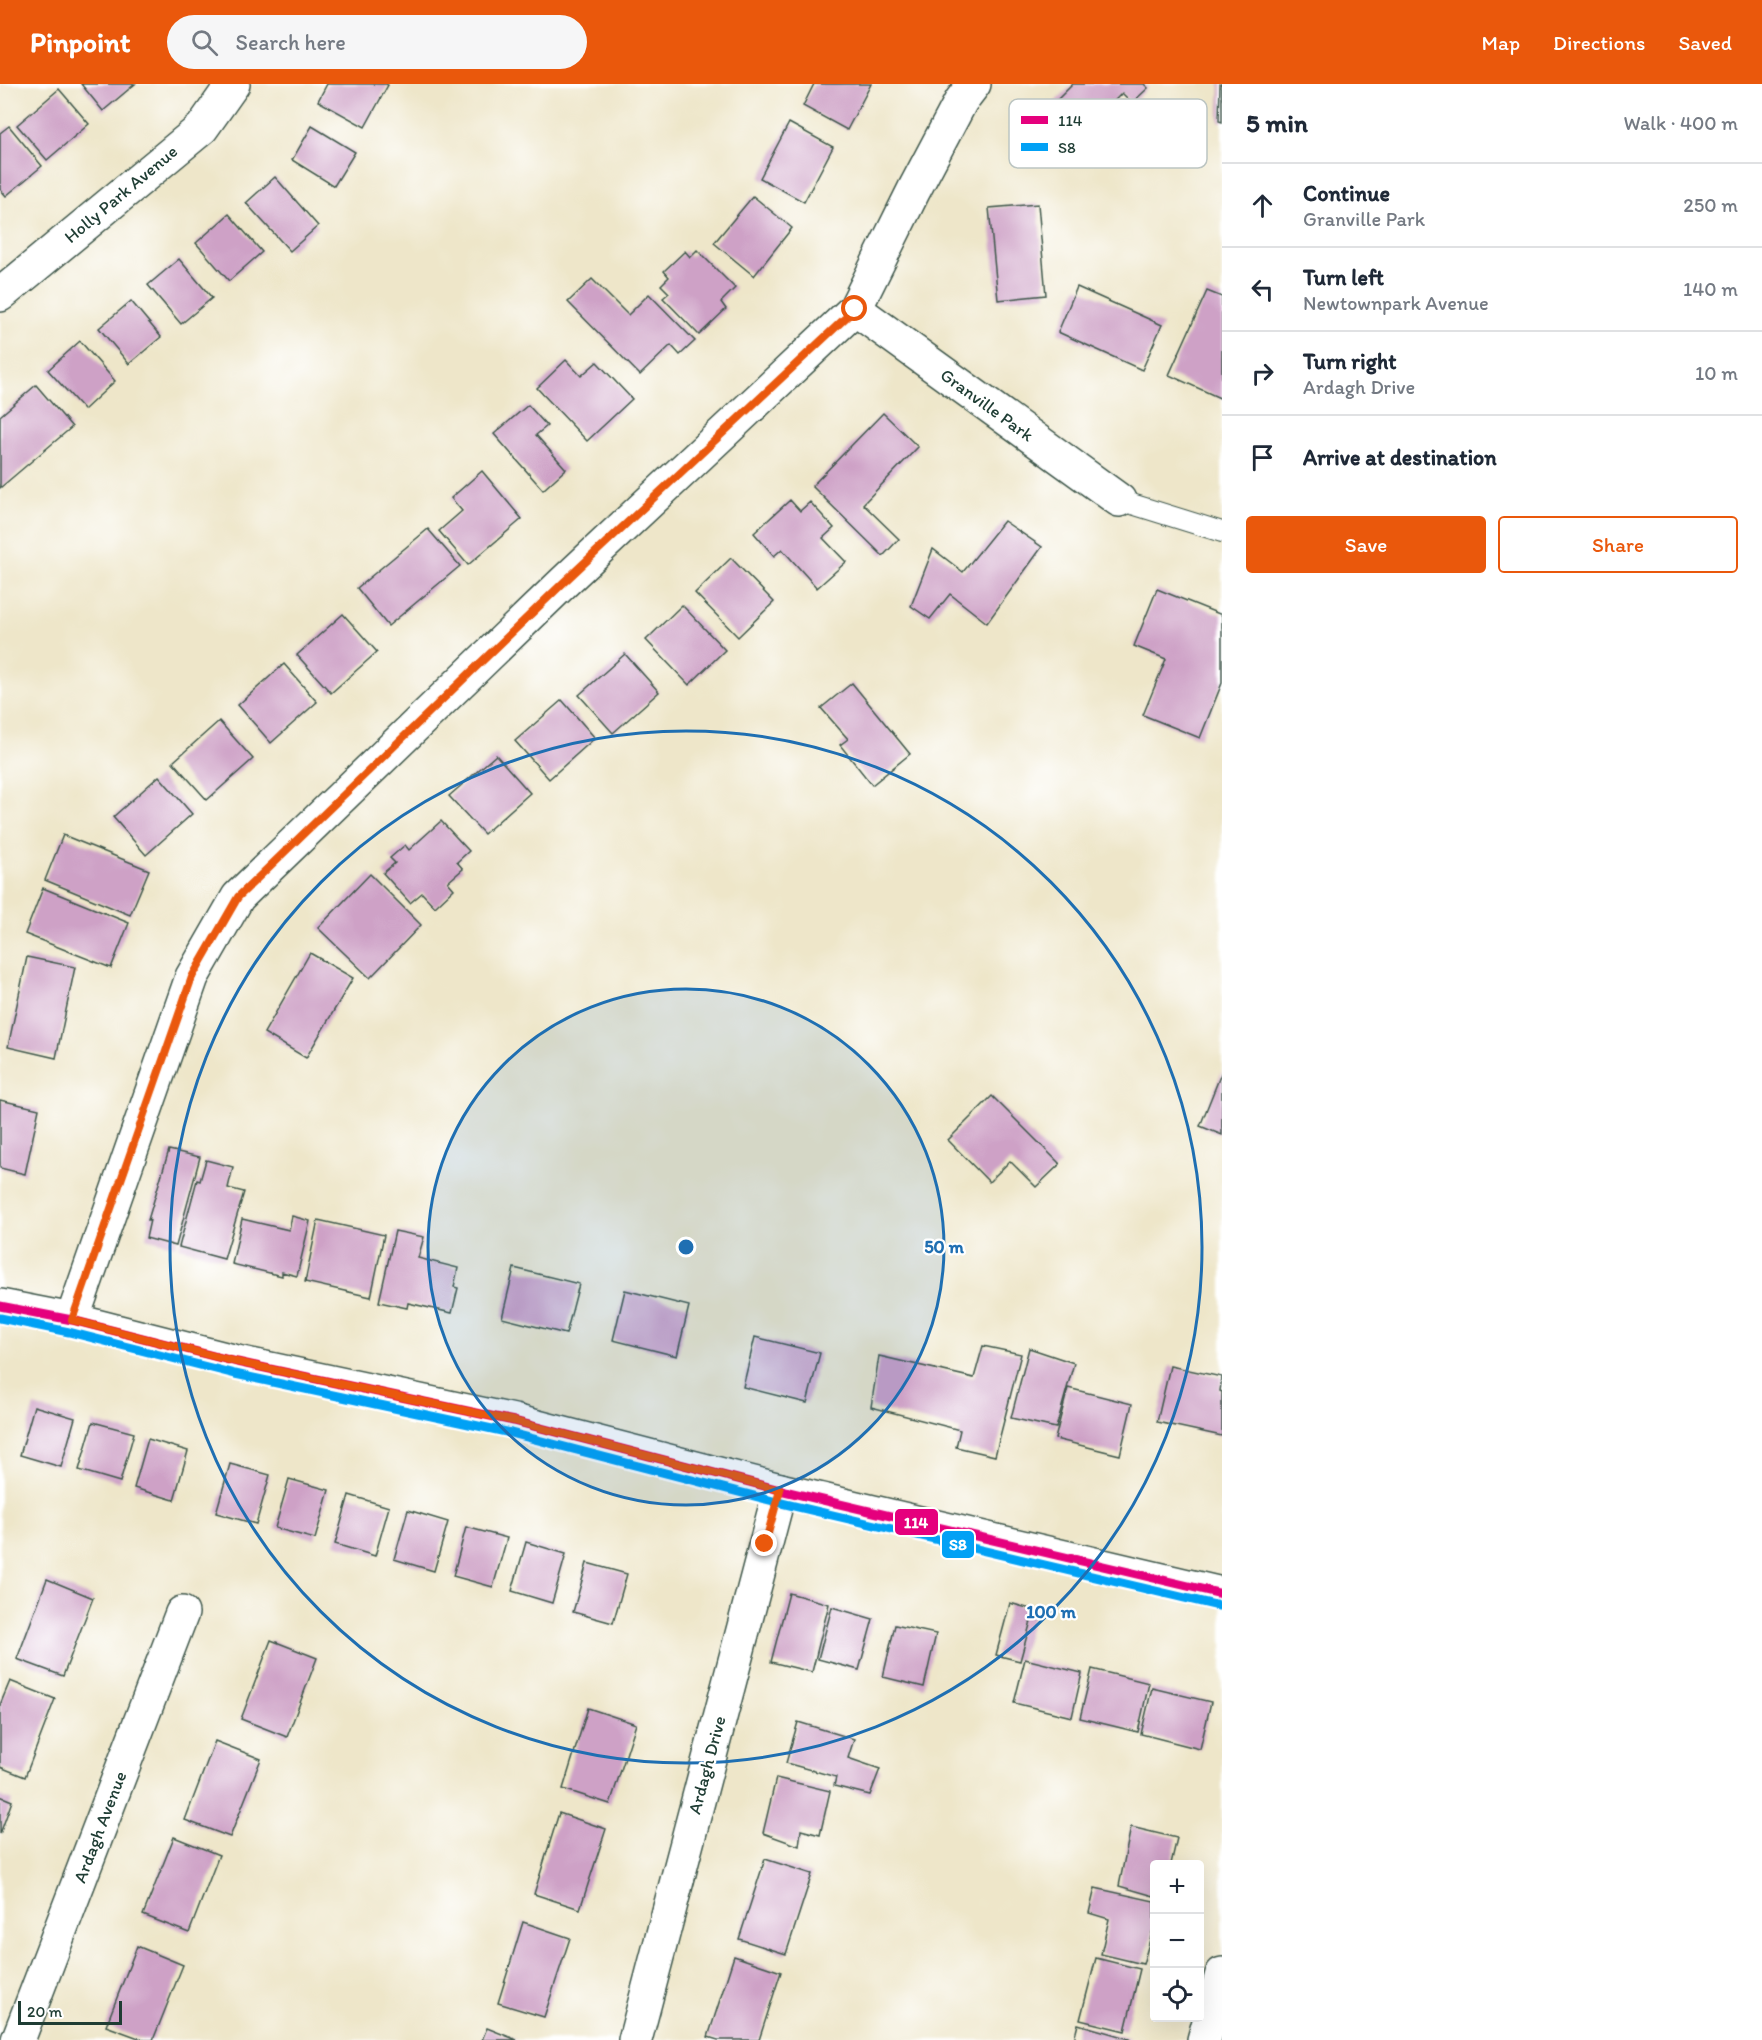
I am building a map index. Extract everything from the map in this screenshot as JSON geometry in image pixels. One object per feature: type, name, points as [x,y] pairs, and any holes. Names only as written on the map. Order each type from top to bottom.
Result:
[{"type":"street","name":"Holly Park Avenue","points":[[0,295],[202,128],[233,84]]},
{"type":"street","points":[[72,1320],[192,977],[238,897],[563,583],[855,309],[961,101],[974,84]]},
{"type":"street","name":"Granville Park","points":[[855,309],[1119,500]]},
{"type":"street","points":[[0,1306],[72,1320],[237,1362],[514,1421],[780,1490],[1222,1594]]},
{"type":"street","name":"Ardagh Drive","points":[[635,2040],[780,1490]]},
{"type":"street","name":"Ardagh Avenue","points":[[18,2040],[182,1613]]},
{"type":"street","points":[[1204,2040],[1222,1974]]},
{"type":"lane","points":[[1119,500],[1222,532]]},
{"type":"building","points":[[81,84],[135,84],[103,111]]},
{"type":"building","points":[[327,84],[388,85],[365,127],[318,101]]},
{"type":"building","points":[[814,84],[871,84],[847,130],[803,106]]},
{"type":"building","points":[[1073,84],[1144,84],[1148,88],[1136,99],[1128,99],[1122,93],[1116,99],[1058,99]]},
{"type":"building","points":[[1220,84],[1222,84],[1222,122],[1219,121]]},
{"type":"building","points":[[59,89],[89,124],[47,160],[17,125]]},
{"type":"building","points":[[789,123],[833,147],[804,202],[760,178]]},
{"type":"building","points":[[9,126],[42,166],[6,196],[0,189],[0,133]]},
{"type":"building","points":[[312,126],[355,152],[334,186],[292,160]]},
{"type":"building","points":[[275,177],[318,226],[290,251],[246,203]]},
{"type":"building","points":[[753,196],[792,228],[754,276],[714,243]]},
{"type":"building","points":[[1038,204],[1046,295],[998,300],[989,208]]},
{"type":"building","points":[[229,214],[262,252],[229,281],[196,243]]},
{"type":"building","points":[[697,250],[735,288],[721,302],[726,309],[699,335],[663,298],[669,293],[661,285],[669,277],[664,271],[685,251],[690,257]]},
{"type":"building","points":[[179,259],[212,298],[181,324],[148,285]]},
{"type":"building","points":[[592,279],[628,315],[649,294],[695,341],[680,355],[671,345],[640,375],[568,302]]},
{"type":"building","points":[[1077,287],[1162,325],[1142,370],[1058,332]]},
{"type":"building","points":[[1207,291],[1222,297],[1222,399],[1169,375]]},
{"type":"building","points":[[131,301],[161,337],[129,364],[99,328]]},
{"type":"building","points":[[80,341],[115,381],[84,410],[48,370]]},
{"type":"building","points":[[566,360],[581,376],[597,362],[632,399],[587,441],[537,388]]},
{"type":"building","points":[[36,385],[72,427],[0,488],[0,416]]},
{"type":"building","points":[[528,405],[547,426],[536,435],[566,469],[543,490],[494,434]]},
{"type":"building","points":[[883,413],[918,447],[863,504],[899,539],[883,556],[812,486]]},
{"type":"building","points":[[482,471],[522,519],[468,565],[439,531],[462,511],[451,498]]},
{"type":"building","points":[[790,500],[800,511],[810,502],[834,528],[823,538],[846,562],[817,588],[782,549],[774,556],[754,533]]},
{"type":"building","points":[[1004,521],[1042,547],[987,623],[950,594],[930,619],[911,606],[933,549],[963,572]]},
{"type":"building","points":[[428,529],[460,566],[388,626],[357,588]]},
{"type":"building","points":[[731,558],[774,602],[738,637],[695,593]]},
{"type":"building","points":[[1157,589],[1222,615],[1222,683],[1200,738],[1143,715],[1166,659],[1134,646]]},
{"type":"building","points":[[682,605],[725,650],[689,685],[646,640]]},
{"type":"building","points":[[343,614],[377,652],[331,693],[297,655]]},
{"type":"building","points":[[625,654],[659,692],[613,733],[579,695]]},
{"type":"building","points":[[284,664],[317,702],[271,743],[238,705]]},
{"type":"building","points":[[852,683],[910,754],[872,785],[840,745],[848,739],[821,708]]},
{"type":"building","points":[[562,700],[595,738],[549,779],[515,741]]},
{"type":"building","points":[[219,721],[253,759],[207,800],[173,762]]},
{"type":"building","points":[[496,755],[530,793],[484,834],[449,796]]},
{"type":"building","points":[[159,776],[192,814],[146,855],[113,817]]},
{"type":"building","points":[[441,821],[469,851],[457,862],[463,869],[448,882],[454,889],[435,907],[422,893],[410,903],[383,873],[395,863],[390,858],[405,845],[409,850]]},
{"type":"building","points":[[63,835],[149,870],[130,915],[45,880]]},
{"type":"building","points":[[370,874],[421,925],[370,978],[318,928]]},
{"type":"building","points":[[43,888],[129,923],[111,968],[25,934]]},
{"type":"building","points":[[310,953],[353,978],[306,1058],[264,1033]]},
{"type":"building","points":[[27,957],[75,967],[56,1058],[8,1047]]},
{"type":"building","points":[[1222,1071],[1222,1135],[1200,1126]]},
{"type":"building","points":[[992,1096],[1060,1164],[1036,1187],[1010,1161],[989,1182],[948,1140]]},
{"type":"building","points":[[0,1100],[39,1109],[25,1174],[0,1168]]},
{"type":"building","points":[[169,1150],[200,1157],[176,1246],[146,1238],[150,1220],[148,1220]]},
{"type":"building","points":[[206,1160],[233,1167],[228,1188],[244,1192],[224,1259],[179,1247],[197,1180],[200,1181]]},
{"type":"building","points":[[292,1216],[310,1221],[297,1276],[282,1272],[282,1276],[232,1264],[242,1219],[289,1230]]},
{"type":"building","points":[[318,1220],[384,1235],[371,1297],[305,1282]]},
{"type":"building","points":[[395,1231],[424,1237],[418,1258],[458,1268],[454,1287],[458,1288],[452,1313],[408,1303],[407,1308],[379,1302]]},
{"type":"building","points":[[514,1268],[579,1284],[566,1334],[502,1318]]},
{"type":"building","points":[[625,1290],[689,1306],[677,1356],[613,1340]]},
{"type":"building","points":[[755,1337],[820,1353],[807,1403],[743,1387]]},
{"type":"building","points":[[983,1346],[1021,1354],[995,1456],[956,1447],[960,1430],[871,1407],[879,1356],[974,1378]]},
{"type":"building","points":[[1029,1348],[1074,1363],[1056,1428],[1011,1418]]},
{"type":"building","points":[[1170,1366],[1222,1377],[1220,1391],[1222,1392],[1222,1436],[1157,1422]]},
{"type":"building","points":[[1068,1388],[1132,1404],[1120,1455],[1055,1439]]},
{"type":"building","points":[[34,1406],[75,1418],[61,1467],[20,1455]]},
{"type":"building","points":[[93,1422],[134,1433],[120,1482],[79,1470]]},
{"type":"building","points":[[148,1439],[188,1451],[174,1500],[134,1488]]},
{"type":"building","points":[[230,1464],[270,1475],[256,1524],[216,1513]]},
{"type":"building","points":[[289,1479],[329,1490],[315,1539],[275,1528]]},
{"type":"building","points":[[349,1495],[389,1507],[375,1556],[335,1544]]},
{"type":"building","points":[[408,1510],[448,1522],[434,1571],[394,1559]]},
{"type":"building","points":[[466,1527],[507,1538],[493,1587],[453,1576]]},
{"type":"building","points":[[526,1542],[566,1554],[552,1603],[512,1591]]},
{"type":"building","points":[[587,1563],[627,1574],[613,1623],[573,1612]]},
{"type":"building","points":[[47,1579],[93,1598],[63,1676],[17,1659]]},
{"type":"building","points":[[789,1593],[829,1604],[812,1672],[771,1662]]},
{"type":"building","points":[[1010,1603],[1034,1610],[1020,1661],[996,1655]]},
{"type":"building","points":[[832,1607],[873,1619],[859,1670],[818,1659]]},
{"type":"building","points":[[895,1625],[936,1634],[924,1687],[883,1677]]},
{"type":"building","points":[[271,1640],[317,1658],[287,1737],[241,1719]]},
{"type":"building","points":[[1025,1659],[1082,1673],[1072,1717],[1014,1703]]},
{"type":"building","points":[[1092,1669],[1149,1683],[1138,1732],[1080,1718]]},
{"type":"building","points":[[10,1681],[55,1699],[25,1777],[0,1767],[0,1705]]},
{"type":"building","points":[[1152,1688],[1211,1702],[1200,1749],[1141,1734]]},
{"type":"building","points":[[588,1708],[636,1724],[610,1804],[563,1789]]},
{"type":"building","points":[[798,1722],[854,1739],[848,1758],[880,1769],[870,1795],[834,1786],[836,1777],[786,1763]]},
{"type":"building","points":[[215,1741],[261,1759],[230,1837],[185,1820]]},
{"type":"building","points":[[776,1778],[830,1791],[820,1835],[801,1830],[799,1846],[763,1833]]},
{"type":"building","points":[[0,1796],[12,1801],[0,1834]]},
{"type":"building","points":[[559,1813],[606,1829],[580,1909],[534,1894]]},
{"type":"building","points":[[1131,1827],[1177,1838],[1172,1860],[1150,1860],[1150,1895],[1119,1886]]},
{"type":"building","points":[[174,1837],[219,1855],[189,1933],[143,1915]]},
{"type":"building","points":[[765,1859],[812,1874],[786,1954],[739,1939]]},
{"type":"building","points":[[1095,1888],[1150,1900],[1150,1940],[1143,1964],[1101,1954],[1109,1919],[1089,1913]]},
{"type":"building","points":[[523,1922],[570,1938],[544,2017],[498,2003]]},
{"type":"building","points":[[137,1946],[183,1965],[153,2040],[144,2040],[106,2026]]},
{"type":"building","points":[[734,1956],[781,1972],[759,2040],[718,2040],[708,2037]]},
{"type":"building","points":[[1096,1958],[1140,1969],[1125,2031],[1080,2020]]},
{"type":"building","points":[[1078,2024],[1130,2039],[1130,2040],[1074,2040]]},
{"type":"building","points":[[487,2028],[517,2040],[482,2040]]},
{"type":"transit line","name":"114","points":[[0,1306],[72,1320],[237,1362],[514,1421],[780,1490],[1222,1594]]},
{"type":"transit line","name":"S8","points":[[0,1318],[69,1332],[235,1374],[511,1433],[777,1502],[1219,1606]]},
{"type":"route","points":[[765,1544],[780,1490],[514,1421],[237,1362],[72,1320],[192,977],[238,897],[563,583],[855,309]]}]
